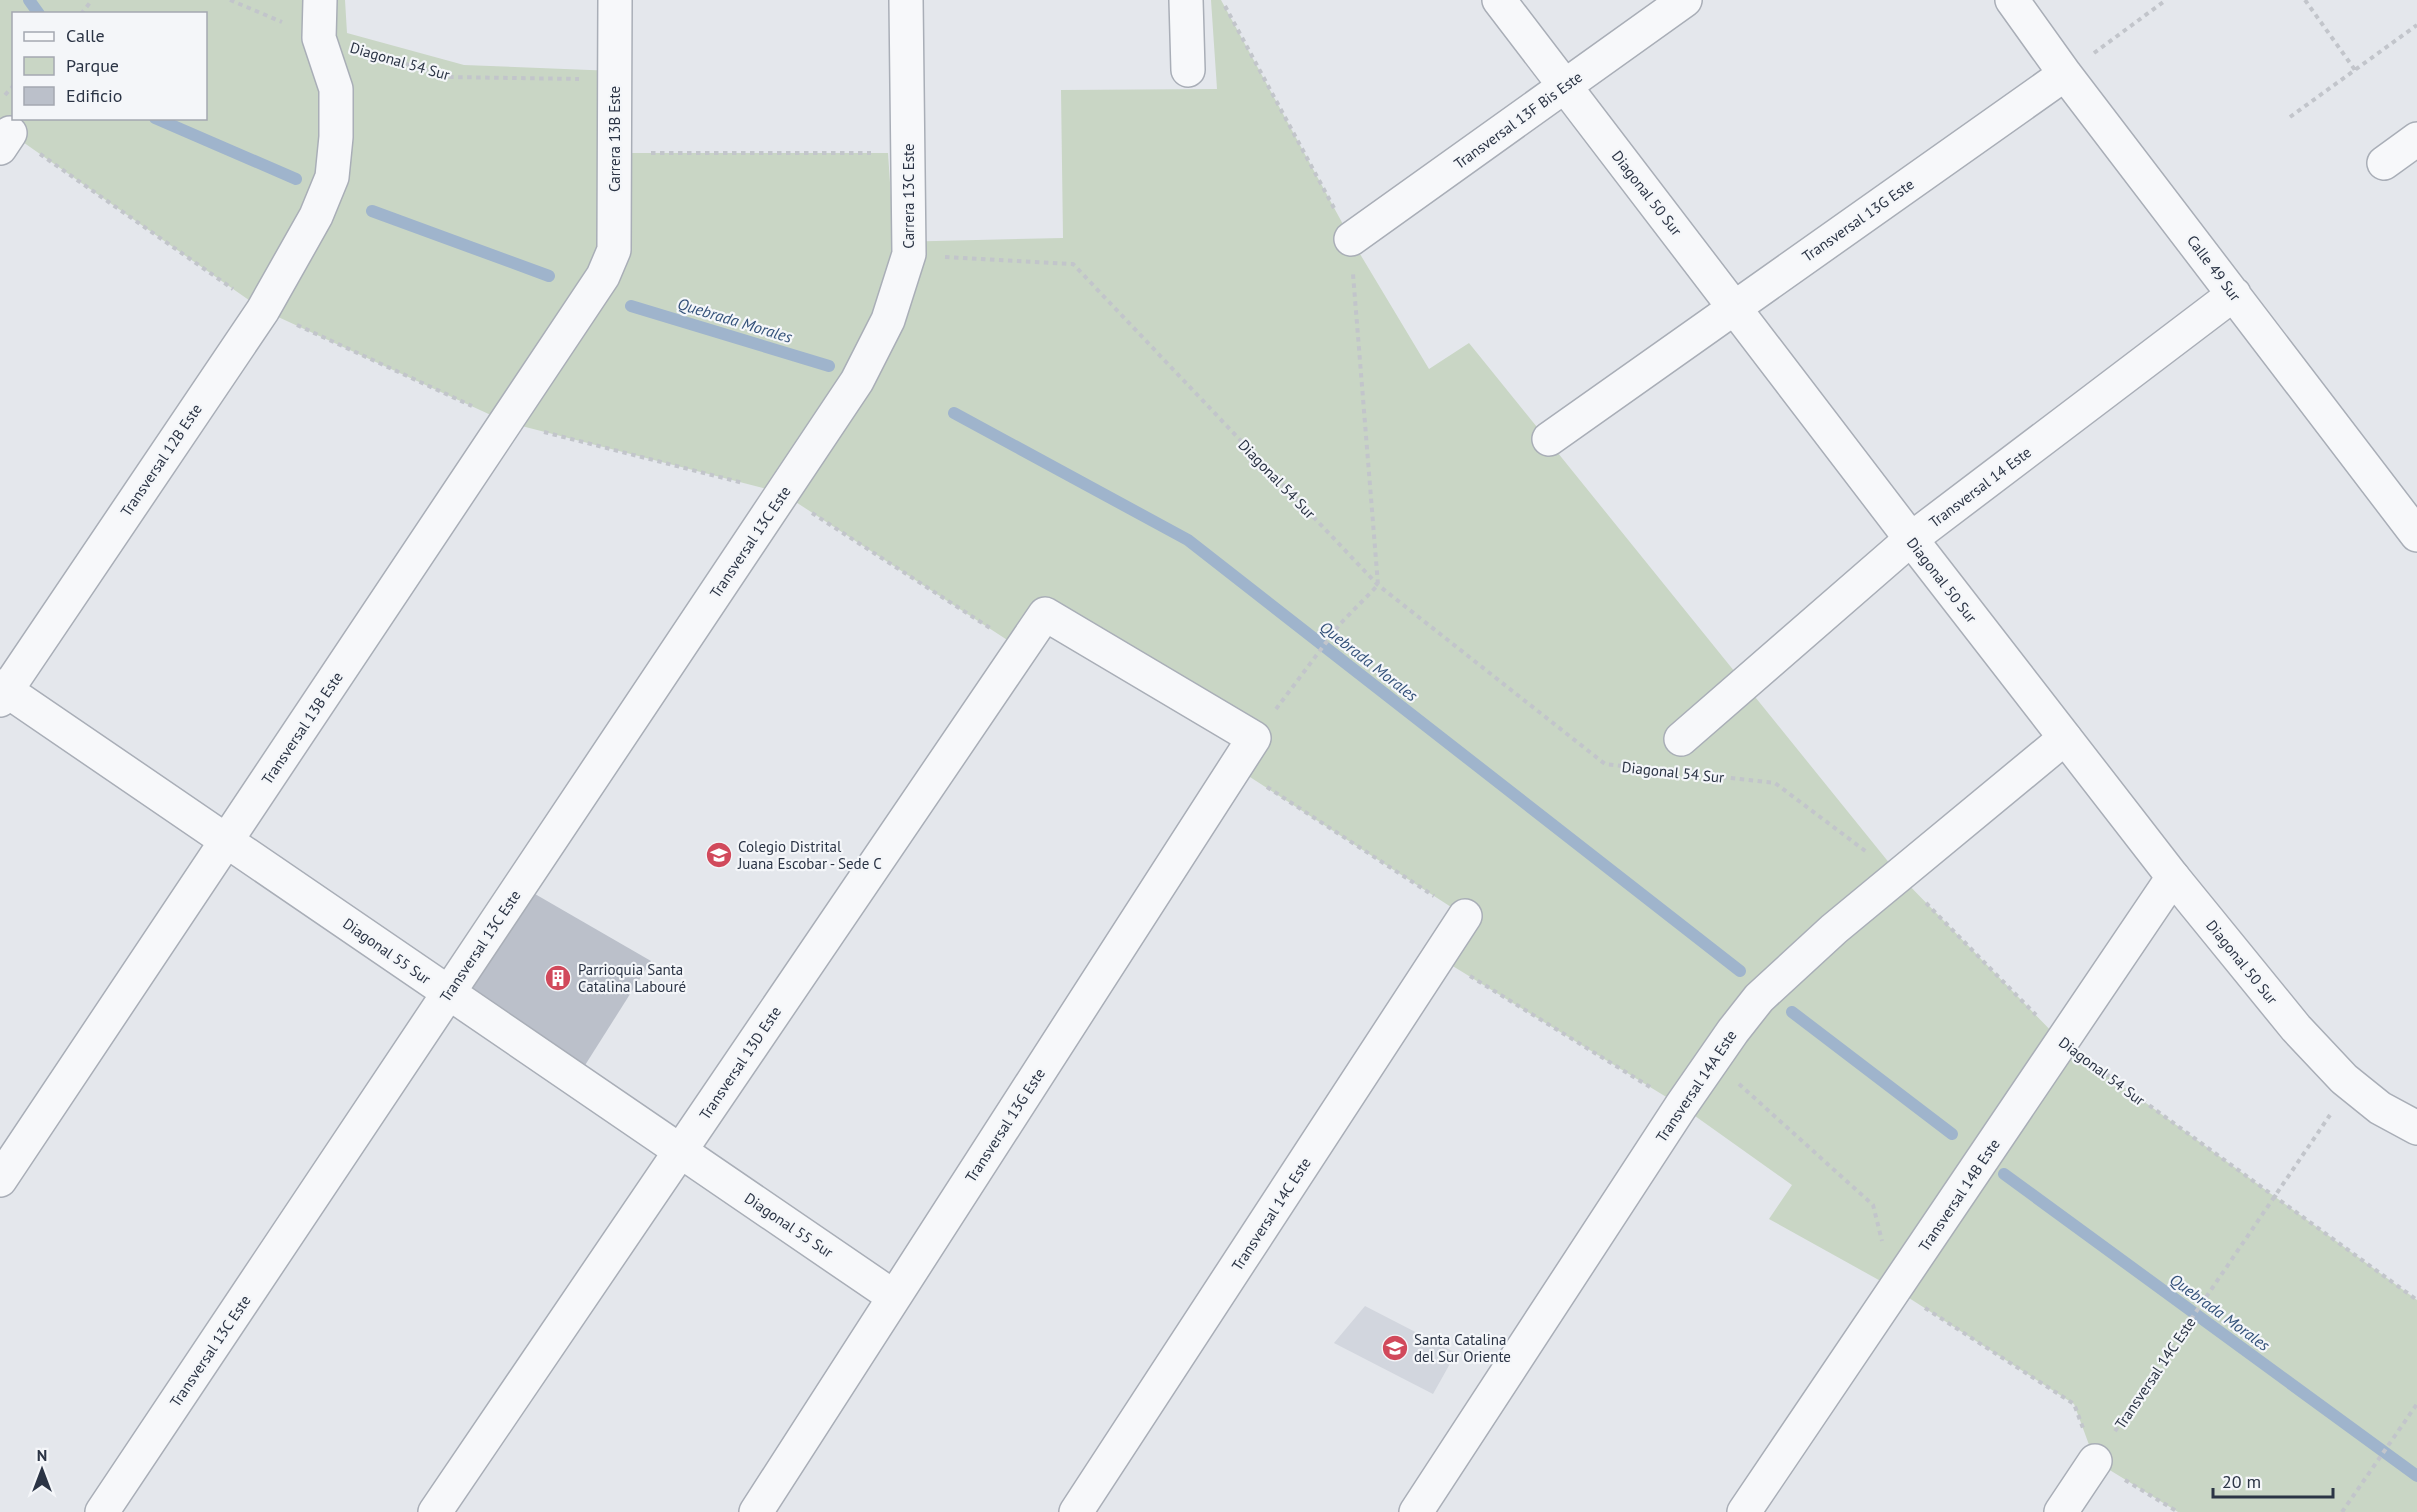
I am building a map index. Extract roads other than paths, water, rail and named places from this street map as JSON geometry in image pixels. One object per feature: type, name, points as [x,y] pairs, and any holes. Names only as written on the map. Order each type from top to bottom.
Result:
[{"type":"street","name":"Transversal 12B Este","points":[[2,692],[263,310],[316,216],[332,177],[336,137],[336,89],[320,38],[320,0]]},
{"type":"street","name":"Carrera 13B Este","points":[[603,276],[614,250],[615,0]]},
{"type":"street","name":"Carrera 13C Este","points":[[857,381],[888,320],[909,254],[906,0]]},
{"type":"street","points":[[1186,0],[1188,70]]},
{"type":"street","name":"Diagonal 50 Sur","points":[[1499,0],[2065,738],[2296,1028],[2351,1085],[2380,1108],[2417,1128]]},
{"type":"street","name":"Transversal 13F Bis Este","points":[[1351,239],[1685,0]]},
{"type":"street","name":"Calle 49 Sur","points":[[2012,0],[2065,74],[2417,535]]},
{"type":"street","name":"Transversal 13G Este","points":[[1549,439],[2065,74]]},
{"type":"street","points":[[2384,163],[2417,139]]},
{"type":"street","name":"Transversal 13B Este","points":[[0,1180],[603,276]]},
{"type":"street","name":"Transversal 14 Este","points":[[1681,739],[1911,539],[2234,294]]},
{"type":"street","name":"Transversal 13C Este","points":[[102,1512],[857,381]]},
{"type":"street","name":"Transversal 13G Este","points":[[756,1512],[1254,738],[1045,614]]},
{"type":"street","name":"Transversal 13D Este","points":[[435,1512],[1045,614]]},
{"type":"street","name":"Diagonal 55 Sur","points":[[2,692],[227,841],[894,1297]]},
{"type":"street","name":"Transversal 14A Este","points":[[1416,1512],[1681,1106],[1759,998],[1834,929],[2065,738]]},
{"type":"street","name":"Transversal 14B Este","points":[[1744,1512],[2174,877]]},
{"type":"street","name":"Transversal 14C Este","points":[[1076,1512],[1465,916]]},
{"type":"street","points":[[2061,1512],[2095,1461]]},
{"type":"waterway","name":"Quebrada Morales","points":[[29,0],[38,12]]},
{"type":"waterway","name":"Quebrada Morales","points":[[160,120],[296,179]]},
{"type":"waterway","name":"Quebrada Morales","points":[[372,211],[549,276]]},
{"type":"waterway","name":"Quebrada Morales","points":[[631,306],[829,366]]},
{"type":"waterway","name":"Quebrada Morales","points":[[954,413],[1188,540],[1740,971]]},
{"type":"waterway","name":"Quebrada Morales","points":[[1792,1012],[1952,1134]]},
{"type":"waterway","name":"Quebrada Morales","points":[[2004,1174],[2417,1476]]},
{"type":"place","name":"Colegio Distrital Juana Escobar - Sede C","points":[[719,855]]},
{"type":"place","name":"Parrioquia Santa Catalina Labouré","points":[[558,978]]},
{"type":"place","name":"Santa Catalina del Sur Oriente","points":[[1395,1348]]}]
